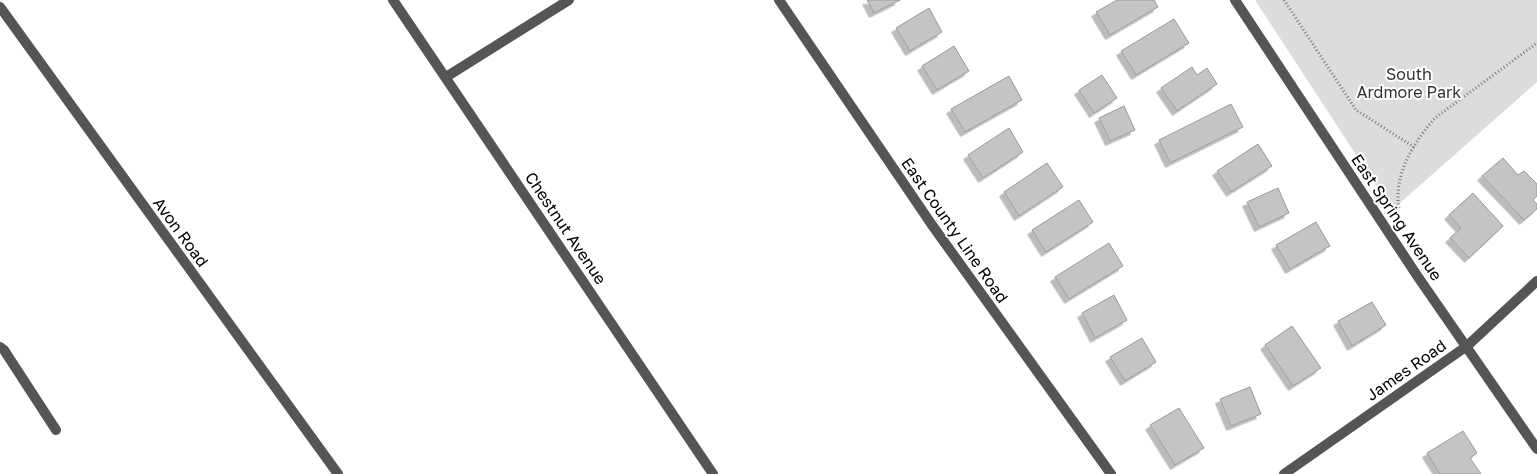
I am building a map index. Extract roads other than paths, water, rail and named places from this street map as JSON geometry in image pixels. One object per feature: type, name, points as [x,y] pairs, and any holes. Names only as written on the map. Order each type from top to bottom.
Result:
[{"type":"street","name":"Chestnut Avenue","points":[[393,0],[713,474]]},
{"type":"street","points":[[446,77],[569,0]]},
{"type":"street","name":"East County Line Road","points":[[779,0],[932,225],[1111,474]]},
{"type":"street","name":"East Spring Avenue","points":[[1235,0],[1537,449]]},
{"type":"street","name":"Avon Road","points":[[0,7],[338,474]]},
{"type":"street","name":"James Road","points":[[1284,474],[1466,346],[1537,281]]},
{"type":"street","points":[[0,348],[4,350],[56,430]]},
{"type":"park label","name":"South Ardmore Park","points":[[1409,83]]}]
